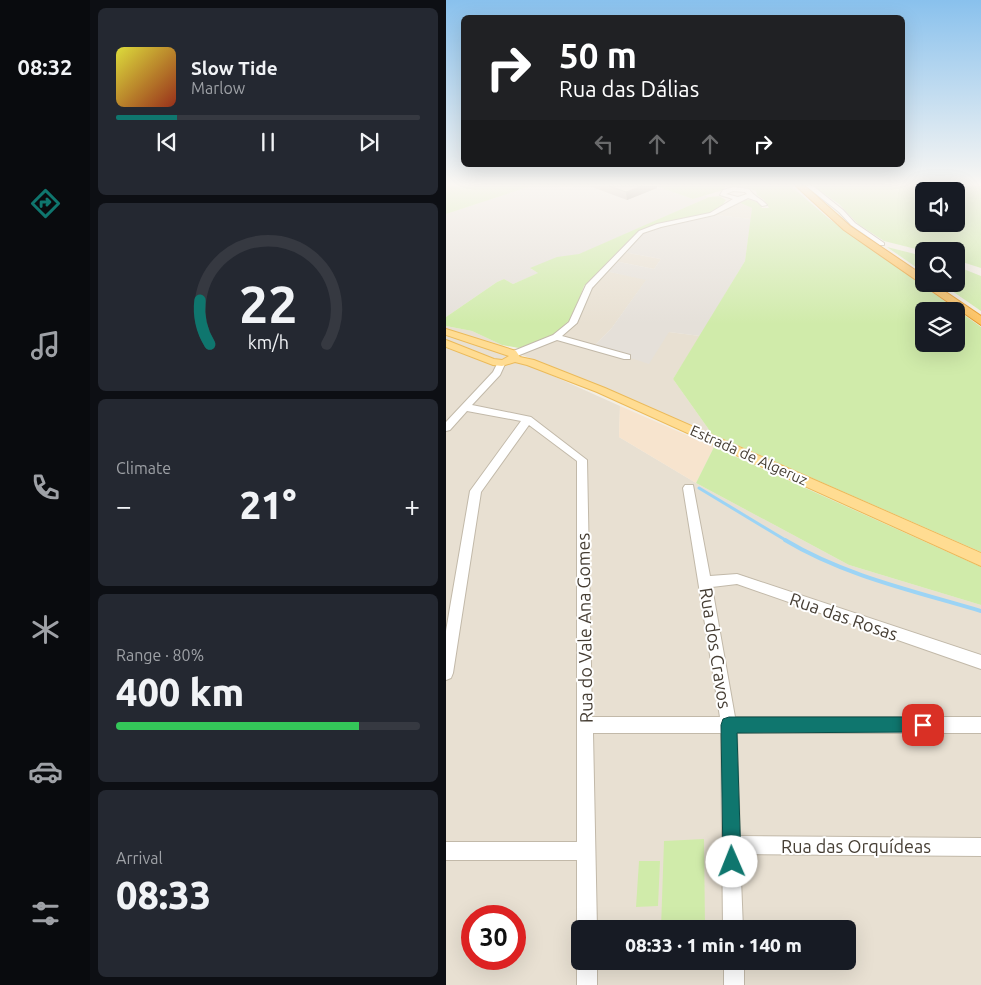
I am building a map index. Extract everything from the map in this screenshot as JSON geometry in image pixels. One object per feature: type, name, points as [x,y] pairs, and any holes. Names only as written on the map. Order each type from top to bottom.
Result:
[{"type":"highway","points":[[853,232],[915,275]]},
{"type":"highway","points":[[938,292],[981,322]]},
{"type":"main road","name":"Estrada de Algeruz","points":[[446,332],[505,358],[530,362],[601,390],[981,560]]},
{"type":"main road","points":[[446,343],[480,358],[505,358]]},
{"type":"street","points":[[446,428],[497,373],[505,358],[556,337],[573,323],[592,282],[637,235],[644,232]]},
{"type":"street","points":[[865,232],[882,244]]},
{"type":"street","points":[[556,337],[627,357]]},
{"type":"street","name":"Rua do Vale Ana Gomes","points":[[446,410],[461,410],[528,419],[582,460],[586,920]]},
{"type":"street","points":[[446,673],[476,491],[528,419]]},
{"type":"street","name":"Rua dos Cravos","points":[[689,488],[729,725],[733,920]]},
{"type":"street","name":"Rua das Rosas","points":[[706,582],[737,579],[981,662]]},
{"type":"street","points":[[585,725],[981,724]]},
{"type":"street","name":"Rua das Orquídeas","points":[[731,845],[981,847]]},
{"type":"street","points":[[446,851],[586,851]]},
{"type":"street","points":[[587,970],[587,985]]},
{"type":"street","points":[[734,970],[734,985]]},
{"type":"shaded area","points":[[446,232],[630,232],[583,253],[531,269],[539,273],[513,284],[504,279],[497,282],[446,317]]},
{"type":"shaded area","points":[[646,232],[749,232],[745,261],[700,336],[669,332],[649,364],[594,346],[611,329],[646,280],[605,271],[614,261],[654,269],[661,259],[623,252],[639,235]]},
{"type":"shaded area","points":[[623,252],[661,259],[654,269],[614,261]]},
{"type":"shaded area","points":[[605,271],[647,279],[611,329],[594,346],[669,332],[700,336],[673,379],[712,434],[520,354],[555,340],[574,326],[580,318],[591,287]]},
{"type":"shaded area","points":[[446,326],[472,331],[502,345],[531,366],[620,406],[619,437],[696,483],[849,565],[981,605],[981,985],[446,985]]},
{"type":"shaded area","points":[[620,406],[714,447],[696,483],[619,437]]},
{"type":"green space","points":[[629,232],[638,232],[584,286],[573,317],[552,336],[519,348],[502,345],[472,331],[446,326],[446,317],[497,282],[504,279],[513,284],[538,273],[530,268],[557,257],[579,254]]},
{"type":"green space","points":[[749,232],[848,232],[915,280],[915,292],[932,292],[946,302],[915,302],[915,352],[965,352],[965,316],[981,327],[981,552],[712,434],[673,379],[745,261]]},
{"type":"green space","points":[[870,232],[981,232],[981,268],[965,263],[965,242],[915,242],[915,249],[884,241]]},
{"type":"green space","points":[[887,247],[915,254],[915,266]]},
{"type":"green space","points":[[965,270],[981,276],[981,311],[954,292],[965,292]]},
{"type":"green space","points":[[714,447],[981,567],[981,605],[849,565],[696,483]]},
{"type":"green space","points":[[704,839],[705,920],[661,920],[664,841]]},
{"type":"green space","points":[[639,861],[660,861],[658,906],[636,907]]},
{"type":"waterway","points":[[699,488],[787,541]]},
{"type":"waterway","points":[[785,540],[808,553],[880,582],[981,611]]},
{"type":"route","points":[[732,862],[729,725],[923,725]]}]
